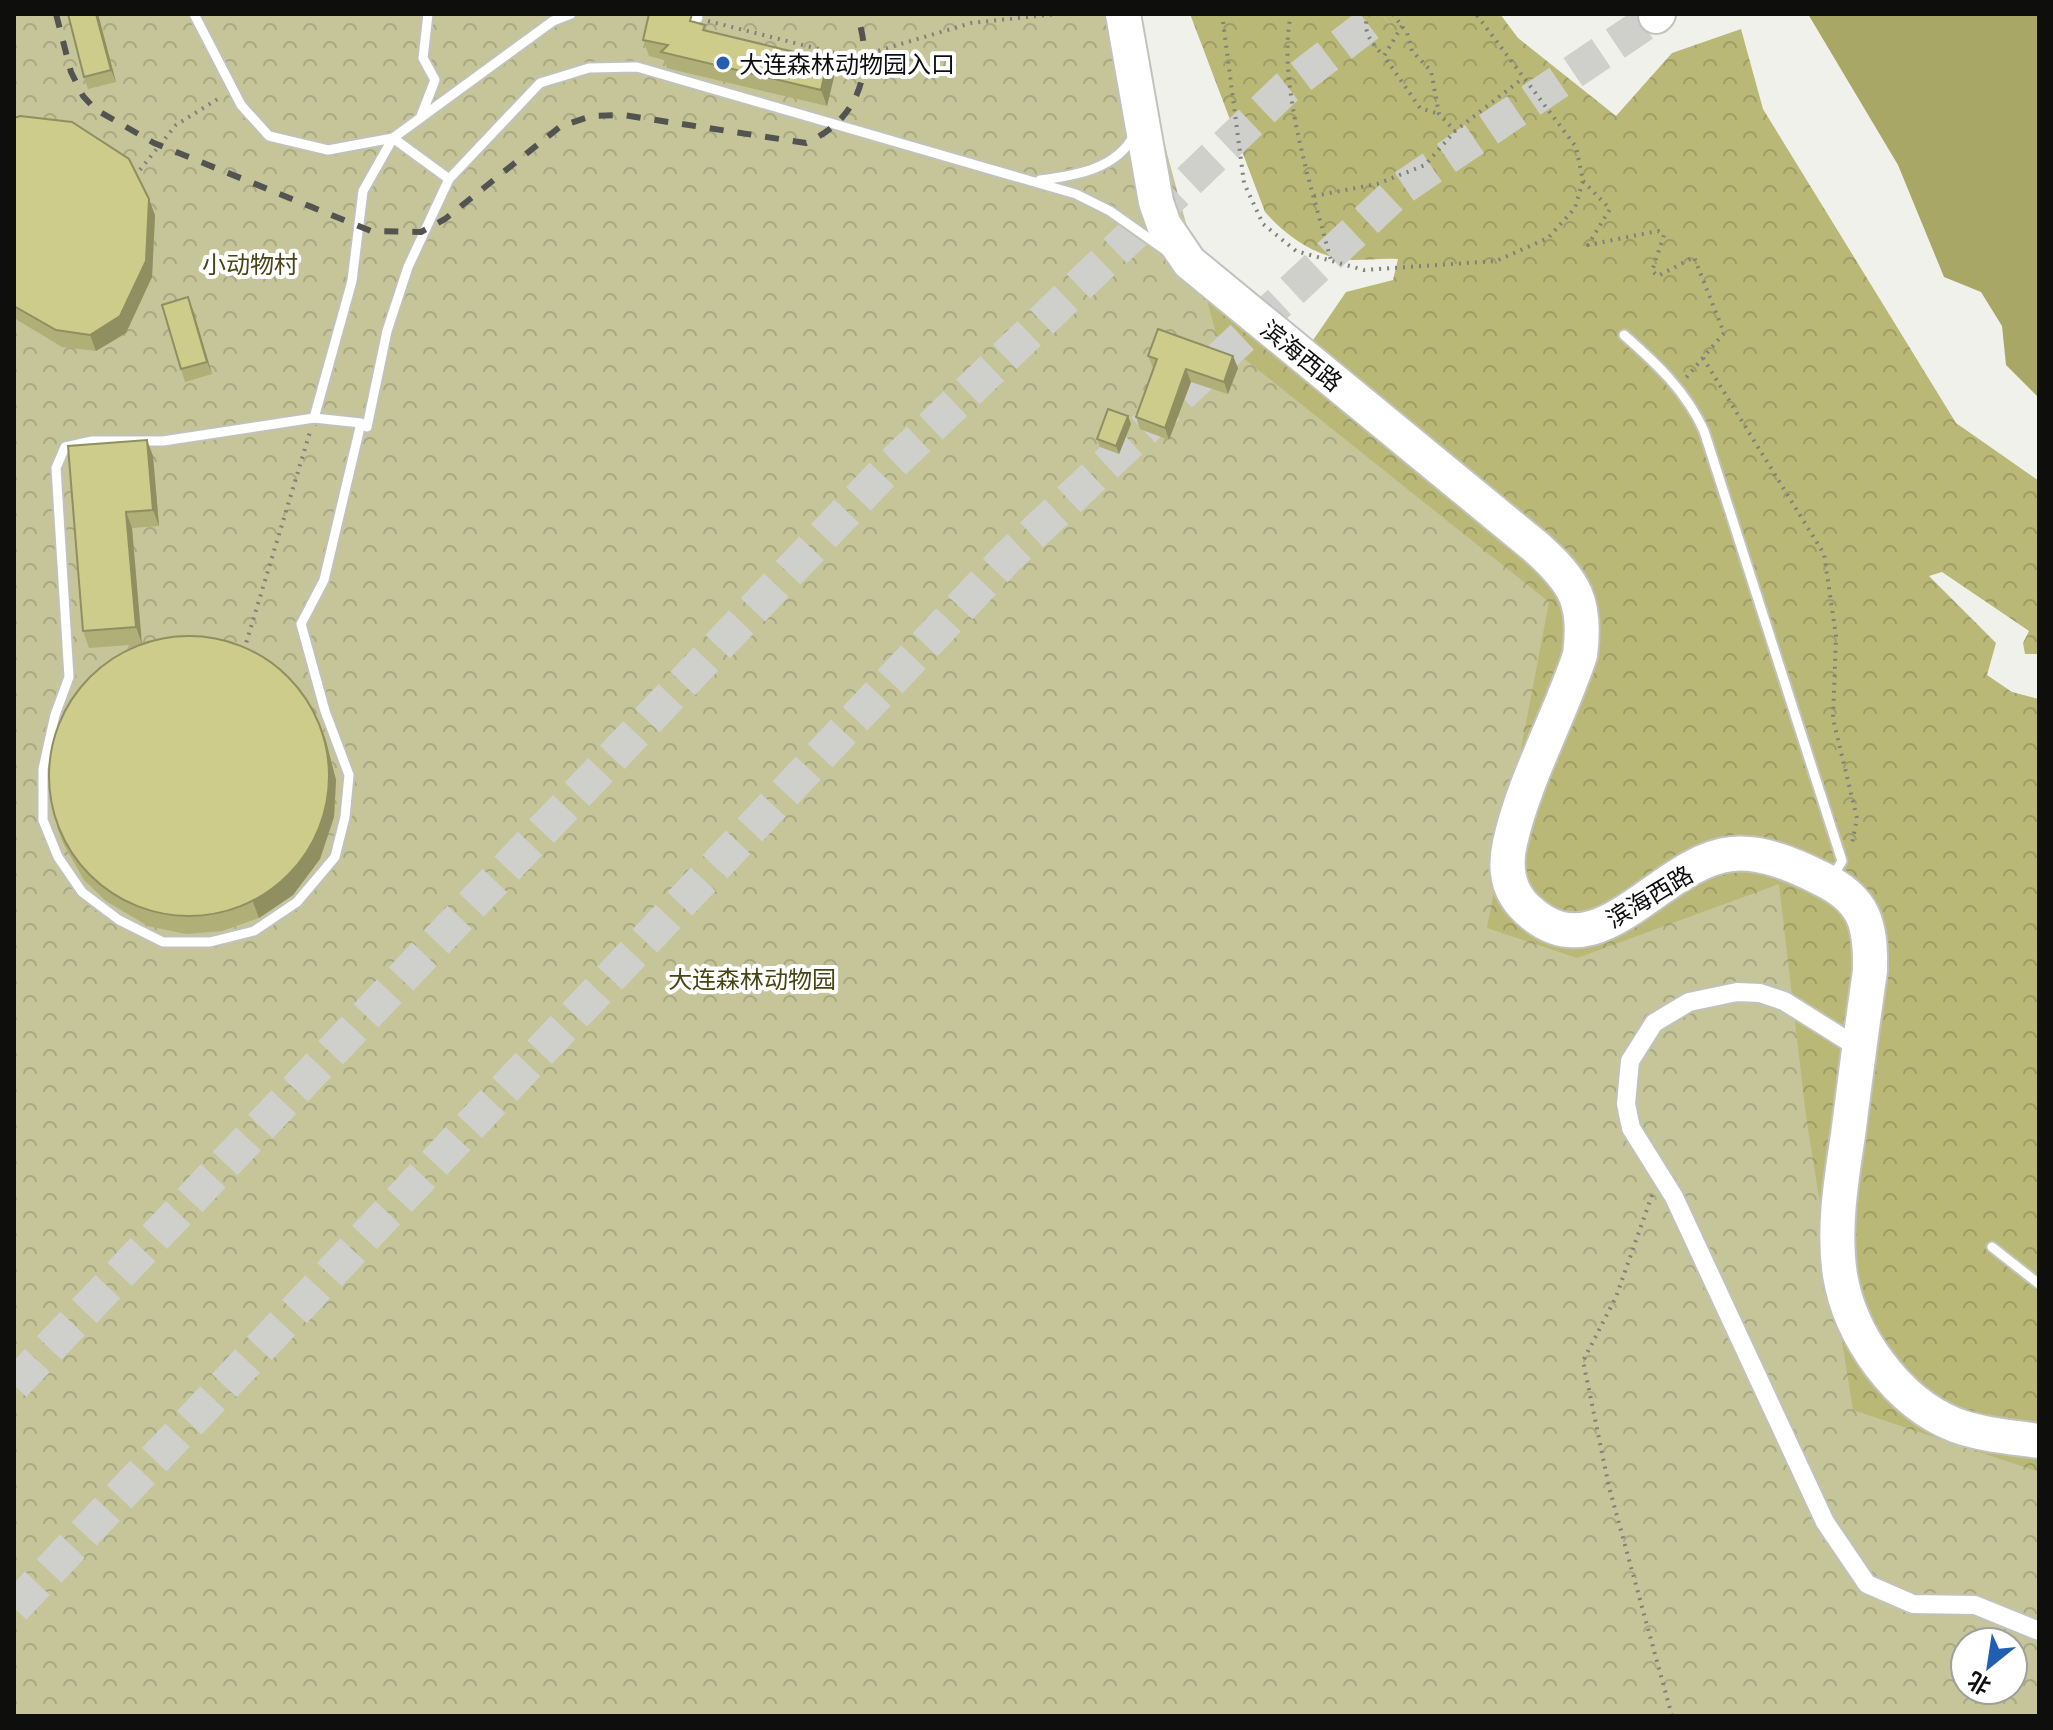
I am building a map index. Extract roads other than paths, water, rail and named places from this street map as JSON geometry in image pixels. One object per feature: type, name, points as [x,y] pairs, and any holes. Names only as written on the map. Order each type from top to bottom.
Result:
[{"type":"highway","name":"滨海西路","points":[[1123,14],[1156,202],[1164,225],[1189,262],[1536,547],[1572,583],[1581,605],[1583,629],[1580,655],[1510,844],[1510,887],[1519,902],[1552,927],[1584,932],[1600,926],[1687,870],[1732,854],[1836,871],[1864,916],[1871,939],[1838,1227],[1840,1276],[1850,1312],[1884,1369],[1927,1410],[1954,1425],[1983,1433],[2039,1441]]},
{"type":"highway","points":[[1145,14],[1189,262]]},
{"type":"street","points":[[1859,1048],[1784,1001],[1760,993],[1710,996],[1670,1011],[1640,1041],[1630,1061],[1626,1082],[1631,1128],[1660,1174],[1825,1522],[1867,1584],[1913,1604],[1975,1605],[2039,1631]]},
{"type":"lane","points":[[194,14],[241,105],[269,136],[328,150],[393,138],[449,179]]},
{"type":"lane","points":[[421,118],[435,80],[423,58],[428,14]]},
{"type":"lane","points":[[314,418],[352,281],[363,191],[393,138],[552,18],[571,14]]},
{"type":"lane","points":[[684,14],[698,18]]},
{"type":"lane","points":[[367,427],[387,331],[408,267],[449,179],[540,83],[589,68],[637,67],[1032,181],[1087,199],[1110,211],[1147,241],[1189,262]]},
{"type":"lane","points":[[1032,181],[1095,169],[1116,157],[1131,142],[1141,121]]},
{"type":"lane","points":[[1624,335],[1677,386],[1693,406],[1704,431],[1836,871]]},
{"type":"lane","points":[[314,418],[361,423],[324,580],[301,624],[325,711],[349,775],[345,817],[335,857],[297,902],[254,931],[210,942],[163,942],[119,920],[82,892],[58,857],[43,820],[43,769],[55,715],[69,677],[56,468],[65,447],[92,441],[163,441],[314,418]]},
{"type":"lane","points":[[1992,1247],[2039,1284]]},
{"type":"tunnel","points":[[14,1385],[887,469],[1286,88],[1382,14]]},
{"type":"tunnel","points":[[14,1608],[1008,557],[1399,190],[1656,16]]},
{"type":"railway","points":[[56,14],[71,72],[83,96],[95,109],[154,143],[371,231],[421,232],[445,219],[561,126],[592,116],[623,115],[806,143],[839,120],[851,106],[858,90],[864,54],[857,14]]},
{"type":"place","name":"大连森林动物园入口","points":[[723,63]]},
{"type":"park label","name":"小动物村","points":[[250,263]]},
{"type":"park label","name":"大连森林动物园","points":[[752,978]]}]
